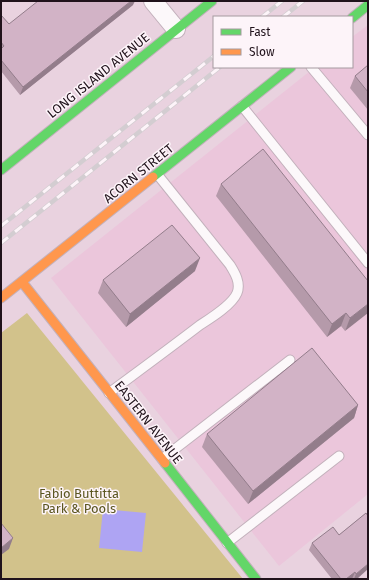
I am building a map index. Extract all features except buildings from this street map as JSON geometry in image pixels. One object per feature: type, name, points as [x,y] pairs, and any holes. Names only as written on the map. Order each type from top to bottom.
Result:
[{"type":"street","points":[[153,1],[176,29]]},
{"type":"street","name":"LONG ISLAND AVENUE","points":[[1,170],[212,1]]},
{"type":"street","points":[[353,17],[368,5]]},
{"type":"street","name":"ACORN STREET","points":[[1,298],[290,68]]},
{"type":"street","name":"EASTERN AVENUE","points":[[22,282],[256,579]]},
{"type":"lane","points":[[313,68],[368,135]]},
{"type":"lane","points":[[242,106],[368,263]]},
{"type":"lane","points":[[109,393],[211,317],[230,302],[237,293],[239,283],[236,274],[230,265],[157,174]]},
{"type":"lane","points":[[162,459],[290,360]]},
{"type":"lane","points":[[227,543],[338,456]]},
{"type":"shaded area","points":[[368,25],[368,494],[279,566],[51,278],[314,68],[353,68],[353,36]]},
{"type":"shaded area","points":[[103,509],[146,513],[142,552],[99,548]]},
{"type":"green space","name":"Fabio Buttitta Park & Pools","points":[[27,313],[243,579],[1,579],[1,333]]},
{"type":"railway","points":[[263,16],[282,1]]},
{"type":"railway","points":[[284,16],[303,1]]},
{"type":"railway","points":[[1,226],[213,57]]},
{"type":"railway","points":[[1,243],[219,68]]},
{"type":"traffic: fast","points":[[1,170],[212,1]]},
{"type":"traffic: fast","points":[[353,17],[368,5]]},
{"type":"traffic: fast","points":[[153,177],[290,68]]},
{"type":"traffic: fast","points":[[165,463],[256,579]]},
{"type":"traffic: slow","points":[[1,298],[153,177]]},
{"type":"traffic: slow","points":[[22,282],[165,463]]}]
